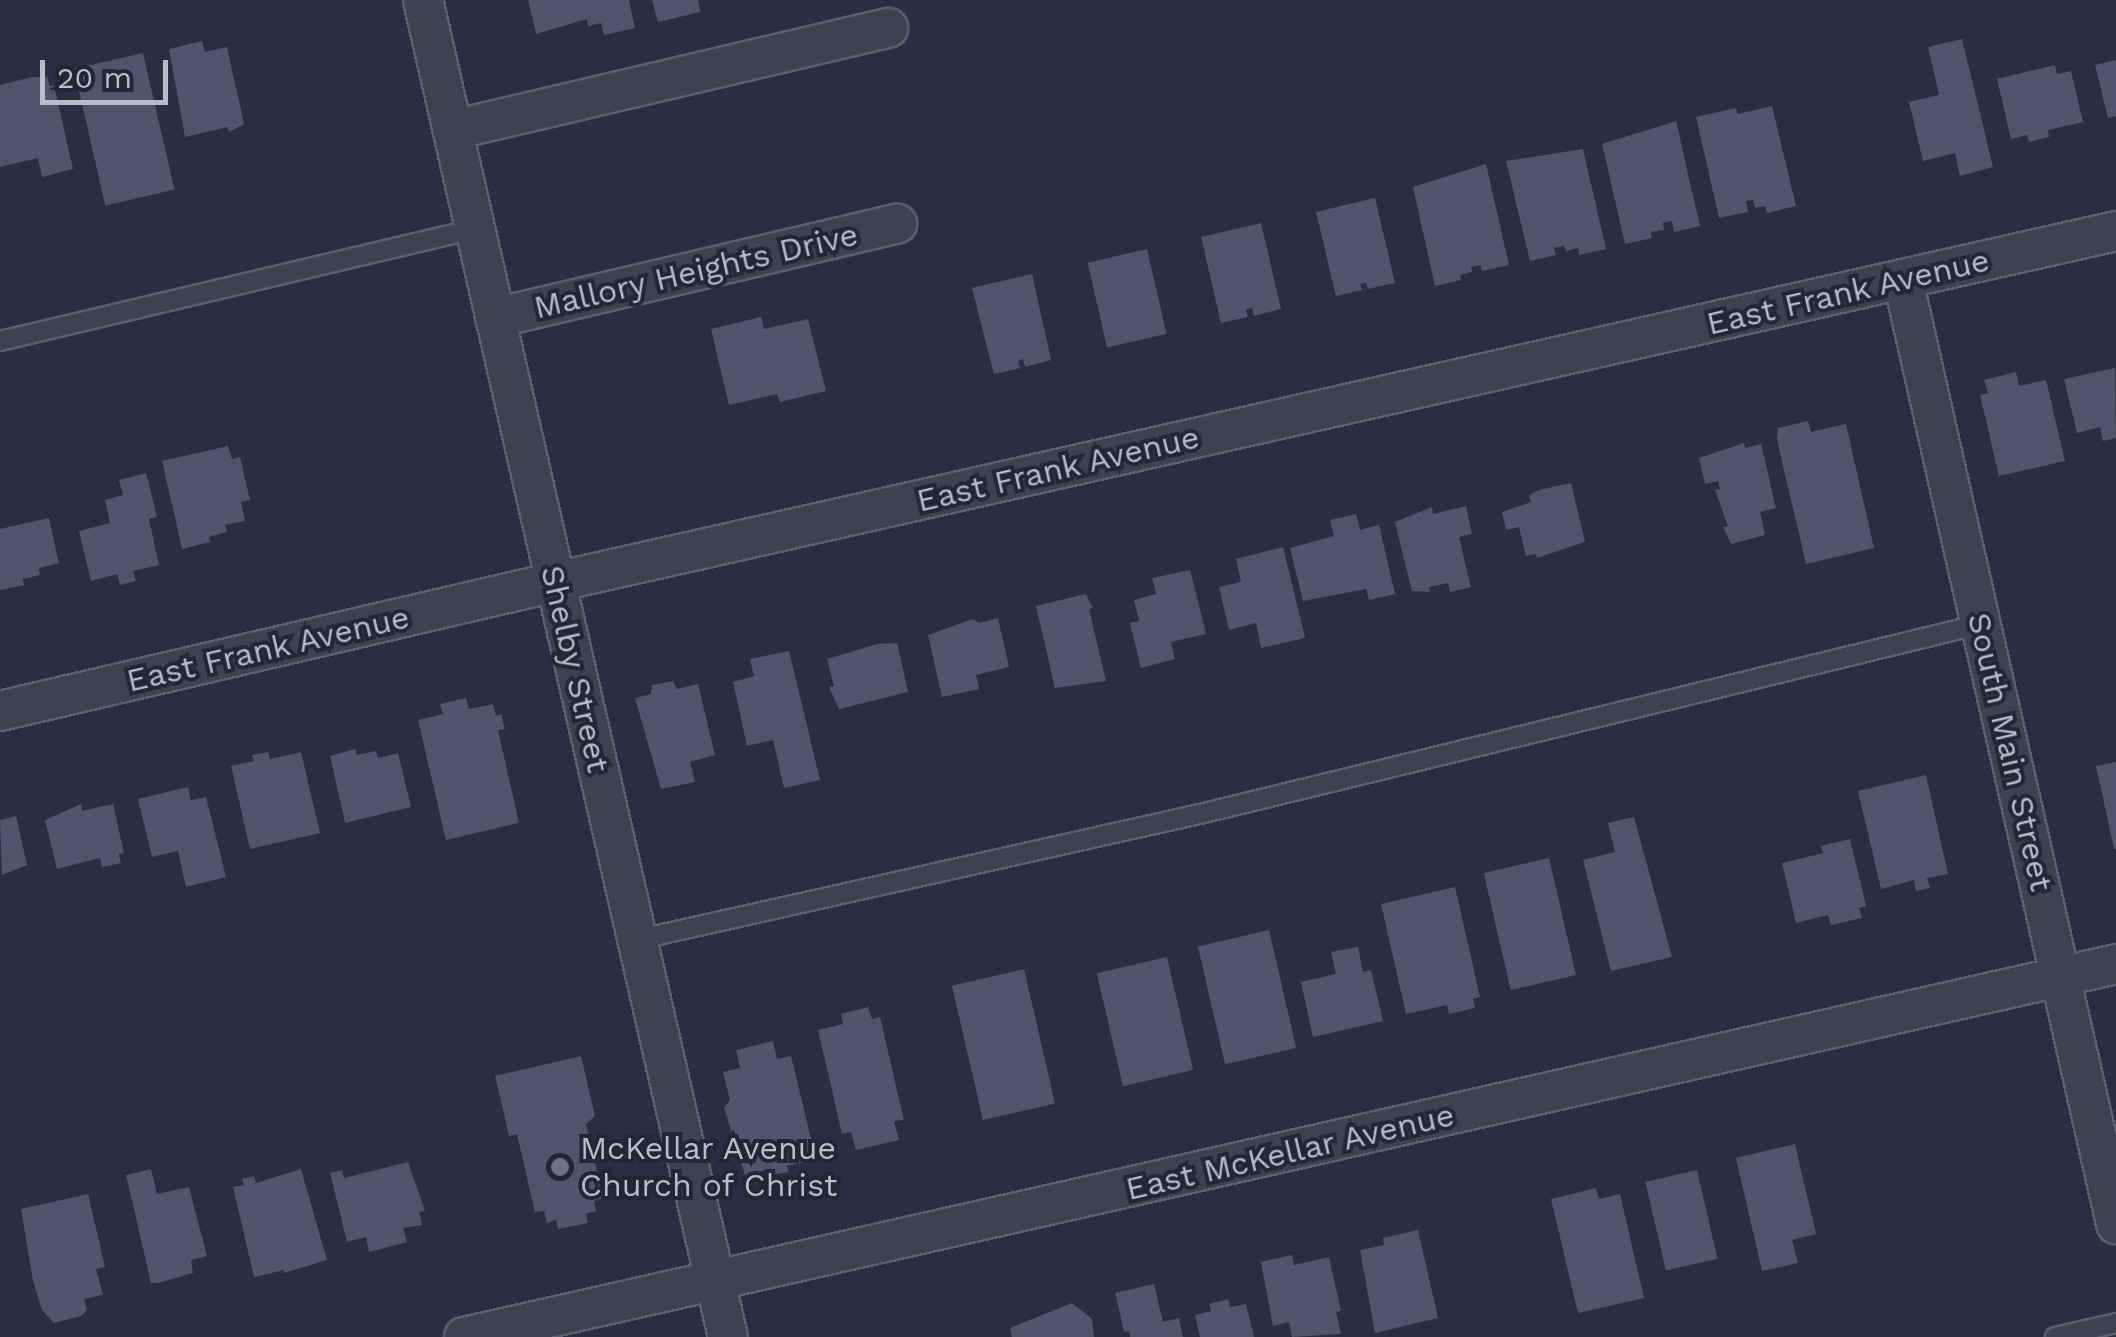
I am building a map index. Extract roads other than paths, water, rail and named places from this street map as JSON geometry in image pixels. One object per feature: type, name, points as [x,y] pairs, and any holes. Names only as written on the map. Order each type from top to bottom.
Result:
[{"type":"street","name":"Shelby Street","points":[[422,0],[728,1337]]},
{"type":"street","points":[[453,130],[888,28]]},
{"type":"street","name":"Mallory Heights Drive","points":[[495,318],[897,224]]},
{"type":"street","name":"East Frank Avenue","points":[[0,712],[555,582],[2116,231]]},
{"type":"street","name":"South Main Street","points":[[1903,280],[2116,1224]]},
{"type":"street","name":"East McKellar Avenue","points":[[464,1337],[2116,964]]},
{"type":"lane","points":[[0,341],[475,229]]},
{"type":"lane","points":[[636,940],[1204,813],[1981,624]]},
{"type":"lane","points":[[2054,1337],[2116,1323]]},
{"type":"place","name":"McKellar Avenue Church of Christ","points":[[560,1167]]}]
